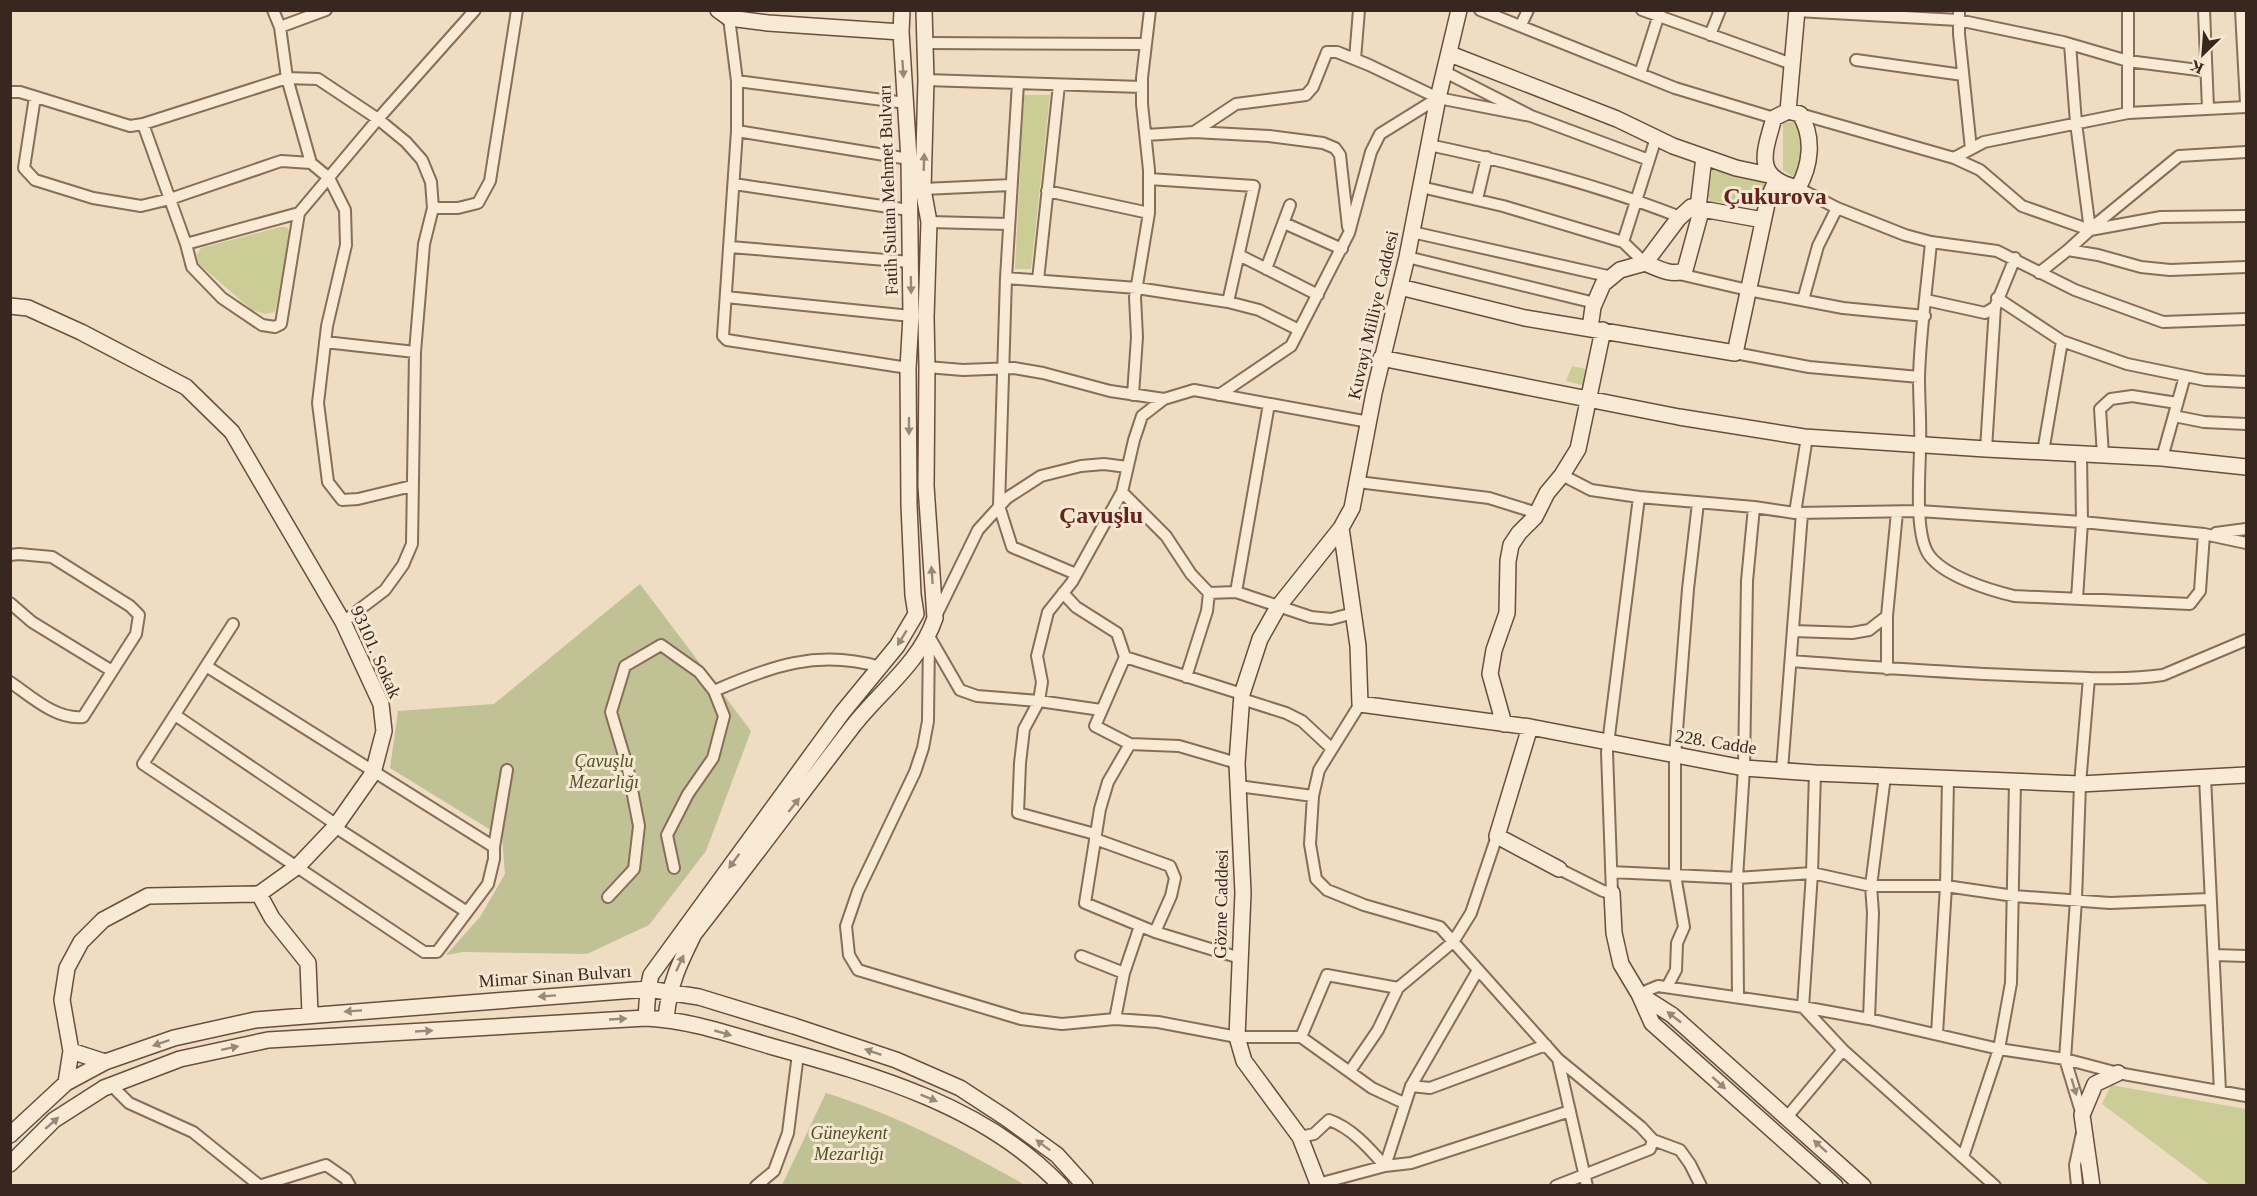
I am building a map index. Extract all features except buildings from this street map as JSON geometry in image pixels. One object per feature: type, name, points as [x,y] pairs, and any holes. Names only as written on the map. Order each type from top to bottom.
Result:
[{"type":"street","points":[[273,10],[280,27],[287,78],[311,163]]},
{"type":"street","points":[[280,27],[326,10]]},
{"type":"street","points":[[143,124],[192,267],[222,298],[262,325],[275,327],[281,324],[299,213],[378,119],[475,10]]},
{"type":"street","points":[[433,208],[458,208],[478,204],[490,181],[517,10]]},
{"type":"street","name":"Fatih Sultan Mehmet Bulvarı","points":[[648,989],[651,975],[842,713],[897,646],[916,614],[913,596],[909,505],[908,368],[911,316],[909,159],[901,32],[902,10]]},
{"type":"street","points":[[924,10],[926,80],[923,189],[929,222],[926,317],[926,486],[935,618]]},
{"type":"street","points":[[1133,395],[1137,338],[1135,297],[1149,213],[1149,178],[1142,87],[1150,10]]},
{"type":"street","points":[[1355,59],[1359,10]]},
{"type":"street","name":"Kuvayi Milliye Caddesi","points":[[1278,607],[1341,528],[1352,508],[1381,358],[1407,257],[1438,98],[1459,10]]},
{"type":"street","points":[[1480,10],[1675,88],[1787,114],[1954,158],[1980,170],[2022,206],[2090,230],[2161,217],[2247,216]]},
{"type":"street","points":[[1521,25],[1528,10]]},
{"type":"street","points":[[1642,10],[1659,14],[1792,64]]},
{"type":"street","points":[[1710,35],[1720,10]]},
{"type":"street","points":[[2128,10],[2128,112]]},
{"type":"street","points":[[2204,10],[2208,108]]},
{"type":"street","points":[[1954,158],[1984,142],[2128,112],[2247,105],[2241,10]]},
{"type":"street","points":[[1735,353],[1772,178],[1765,167],[1766,152],[1787,114],[1797,11],[1959,15],[2128,61],[2206,70]]},
{"type":"street","points":[[901,32],[768,23],[724,14],[737,81],[737,131],[723,336],[727,340],[908,368]]},
{"type":"street","points":[[1640,74],[1659,14]]},
{"type":"street","points":[[1959,15],[1971,149]]},
{"type":"street","points":[[926,43],[1146,44]]},
{"type":"street","points":[[2070,44],[2076,123],[2090,230]]},
{"type":"street","points":[[1194,132],[1236,105],[1306,95],[1313,87],[1327,52],[1337,52],[1355,59],[1438,98],[1531,116]]},
{"type":"street","points":[[1450,54],[1617,119],[1656,138],[1704,157],[1772,178],[1837,208],[1905,235],[1931,242],[1997,251],[2075,290],[2163,322],[2247,319]]},
{"type":"street","points":[[1856,60],[1963,75]]},
{"type":"street","points":[[1445,72],[1531,116],[1649,160]]},
{"type":"street","points":[[10,92],[35,97],[130,126],[143,124],[287,78],[318,79],[378,119],[406,142],[422,160],[431,182],[433,208],[424,244],[415,352],[412,544],[403,565],[385,590],[343,622]]},
{"type":"street","points":[[926,80],[1142,87]]},
{"type":"street","points":[[737,81],[906,103]]},
{"type":"street","points":[[1018,83],[1008,224],[999,506],[1012,547],[1076,574]]},
{"type":"street","points":[[1038,280],[1059,85]]},
{"type":"street","points":[[35,97],[24,168],[35,180],[93,198],[141,206],[170,199],[281,160],[311,163],[329,178],[345,210],[346,245],[327,326],[318,403],[328,482],[342,500],[358,499],[412,486]]},
{"type":"street","points":[[1219,395],[1291,346],[1349,233],[1371,152],[1380,134],[1438,98]]},
{"type":"street","points":[[1787,114],[1806,124],[1810,138],[1804,176],[1797,188]]},
{"type":"street","points":[[737,131],[909,159]]},
{"type":"street","points":[[1146,135],[1194,132],[1269,136],[1323,143],[1335,148],[1341,155],[1349,233]]},
{"type":"street","points":[[1623,242],[1656,138]]},
{"type":"street","points":[[1429,145],[1536,169],[1637,200],[1680,217]]},
{"type":"street","points":[[2040,273],[2179,156],[2247,152]]},
{"type":"street","points":[[1477,199],[1487,157]]},
{"type":"street","points":[[1679,274],[1685,270],[1696,237],[1704,157]]},
{"type":"street","points":[[1149,178],[1254,186],[1228,302]]},
{"type":"street","points":[[734,184],[909,210]]},
{"type":"street","points":[[923,189],[1011,185]]},
{"type":"street","points":[[1421,187],[1477,199],[1623,242],[1645,263],[1679,274],[1843,308],[1925,316]]},
{"type":"street","points":[[1047,191],[1149,213]]},
{"type":"street","points":[[1266,269],[1290,206]]},
{"type":"street","points":[[1504,724],[1490,674],[1494,650],[1507,613],[1508,561],[1511,545],[1537,513],[1547,493],[1562,475],[1578,449],[1589,400],[1597,329],[1595,303],[1603,284],[1620,270],[1645,263],[1680,217],[1691,207],[1763,220]]},
{"type":"street","points":[[1803,300],[1818,246],[1837,208]]},
{"type":"street","points":[[186,244],[299,213]]},
{"type":"street","points":[[929,222],[1008,224]]},
{"type":"street","points":[[1284,223],[1342,249]]},
{"type":"street","points":[[1412,232],[1612,277]]},
{"type":"street","points":[[1931,242],[1919,377],[1921,445],[1919,511],[1923,543],[1929,555],[1957,575],[1988,590],[2014,596],[2190,604],[2200,591],[2204,534]]},
{"type":"street","points":[[730,247],[910,262]]},
{"type":"street","points":[[2068,250],[2098,255],[2140,267],[2170,270],[2247,267]]},
{"type":"street","points":[[1239,255],[1318,295]]},
{"type":"street","points":[[1407,257],[1595,303]]},
{"type":"street","points":[[1986,449],[1996,302],[2014,258]]},
{"type":"street","points":[[1006,278],[1137,288],[1228,302],[1259,310],[1299,330]]},
{"type":"street","points":[[1400,287],[1525,318],[1809,367],[1919,377]]},
{"type":"street","points":[[726,297],[911,316]]},
{"type":"street","points":[[1926,300],[1985,313],[1996,302]]},
{"type":"street","points":[[1996,302],[2062,341],[2127,364],[2205,380],[2247,382]]},
{"type":"street","name":"93101. Sokak","points":[[10,306],[28,308],[81,332],[186,387],[232,432],[343,622],[381,704],[384,731],[373,773],[336,826],[298,866],[259,894]]},
{"type":"street","points":[[2043,452],[2062,341]]},
{"type":"street","points":[[325,342],[415,352]]},
{"type":"street","points":[[1381,358],[1679,417],[1807,437],[2162,458],[2247,467]]},
{"type":"street","points":[[927,367],[963,370],[1014,368],[1133,395],[1164,399]]},
{"type":"street","points":[[2162,458],[2185,376]]},
{"type":"street","points":[[1155,932],[1171,896],[1175,878],[1170,866],[1095,837],[1018,813],[1024,729],[1039,701],[1042,682],[1037,656],[1047,612],[1076,574],[1122,492],[1142,416],[1164,399],[1194,390],[1369,422]]},
{"type":"street","points":[[2103,455],[2100,409],[2111,399],[2132,396],[2178,403]]},
{"type":"street","points":[[1236,592],[1269,404]]},
{"type":"street","points":[[2174,416],[2204,422],[2247,424]]},
{"type":"street","points":[[1782,771],[1799,513],[1807,437]]},
{"type":"street","points":[[2078,599],[2082,522],[2081,454]]},
{"type":"street","points":[[1127,467],[1104,464],[1081,466],[1041,476],[1007,498],[978,530],[935,618],[929,636],[927,721],[923,748],[915,772],[858,891],[846,926],[849,956],[858,970],[1021,1019],[1062,1024],[1115,1019],[1158,1022],[1237,1037],[1301,1037],[1372,1088],[1404,1103]]},
{"type":"street","points":[[1562,475],[1591,490],[1698,503],[1799,513],[1919,511],[2082,522],[2204,534],[2247,543]]},
{"type":"street","points":[[1358,482],[1489,498],[1537,513]]},
{"type":"street","points":[[1122,492],[1166,536],[1191,574],[1209,593],[1236,592],[1311,617],[1331,619],[1354,613]]},
{"type":"street","points":[[1639,497],[1606,752],[1614,933],[1621,964],[1640,994],[1652,1023],[1835,1185]]},
{"type":"street","points":[[1667,987],[1676,970],[1677,943],[1684,927],[1675,875],[1675,756],[1688,589],[1698,503]]},
{"type":"street","points":[[1738,997],[1737,878],[1744,768],[1747,581],[1754,507]]},
{"type":"street","points":[[1887,669],[1887,616],[1897,512]]},
{"type":"street","points":[[1341,528],[1354,613],[1360,676],[1360,704],[1319,770],[1313,796],[1310,844],[1316,879],[1328,890],[1364,905],[1440,927],[1558,1059],[1641,1127],[1653,1140],[1680,1150],[1701,1185]]},
{"type":"street","points":[[2204,534],[2247,529]]},
{"type":"street","points":[[10,555],[52,557],[130,606],[139,615],[135,634],[83,717],[72,718],[53,711],[10,682]]},
{"type":"street","points":[[1063,593],[1077,607],[1117,633],[1125,657],[1095,726],[1130,744],[1179,746],[1237,763]]},
{"type":"street","points":[[1186,677],[1207,611],[1209,593]]},
{"type":"street","points":[[10,603],[32,622],[112,671]]},
{"type":"street","name":"Gözne Caddesi","points":[[1278,607],[1260,639],[1242,696],[1237,763],[1243,893],[1237,1037],[1244,1061],[1300,1137],[1319,1185]]},
{"type":"street","points":[[1793,631],[1852,633],[1869,630],[1887,616]]},
{"type":"street","points":[[232,624],[143,764],[424,952],[436,952],[488,884],[494,859],[507,770]]},
{"type":"street","points":[[929,636],[960,690],[977,696],[1039,701],[1101,710]]},
{"type":"street","points":[[666,1019],[668,993],[677,966],[694,934],[855,724],[902,673],[929,636]]},
{"type":"street","points":[[1791,661],[1887,669],[2089,678],[2163,675],[2247,640]]},
{"type":"street","points":[[608,897],[634,869],[639,826],[628,769],[611,712],[625,666],[661,645],[699,672],[714,691],[724,716],[713,758],[688,794],[667,835],[674,868]]},
{"type":"street","points":[[1125,657],[1286,713],[1302,721],[1331,748]]},
{"type":"street","points":[[714,691],[759,671],[806,660],[855,660],[880,668]]},
{"type":"street","points":[[206,666],[494,847]]},
{"type":"street","points":[[2089,678],[2080,784],[2076,900],[2065,1059],[2083,1120],[2092,1185]]},
{"type":"street","name":"228. Cadde","points":[[1360,704],[1530,727],[1744,768],[2080,784],[2247,775]]},
{"type":"street","points":[[175,714],[336,826],[467,912]]},
{"type":"street","points":[[1350,1071],[1378,1030],[1398,988],[1453,942],[1472,913],[1530,727]]},
{"type":"street","points":[[1130,744],[1108,782],[1100,809],[1085,903],[1155,932],[1240,958]]},
{"type":"street","points":[[1815,773],[1812,873],[1803,1007],[1843,1050],[1995,1185]]},
{"type":"street","points":[[1869,1019],[1873,913],[1871,886],[1886,776]]},
{"type":"street","points":[[2205,777],[2209,899],[2220,1091]]},
{"type":"street","points":[[1937,1034],[1946,886],[1947,778]]},
{"type":"street","points":[[1963,1157],[1999,1049],[2011,983],[2014,781]]},
{"type":"street","points":[[1238,786],[1313,796]]},
{"type":"street","points":[[1497,836],[1603,891],[1612,892]]},
{"type":"street","points":[[1611,872],[1737,878],[1812,873],[1871,886],[1946,886],[2014,896],[2110,903],[2209,899]]},
{"type":"street","points":[[66,1083],[71,1052],[62,1000],[67,968],[81,942],[103,920],[148,896],[259,894],[272,918],[308,963],[310,1014]]},
{"type":"street","points":[[1115,1019],[1124,973],[1140,926]]},
{"type":"street","points":[[2214,955],[2247,956]]},
{"type":"street","points":[[1081,956],[1124,973]]},
{"type":"street","points":[[1385,1166],[1410,1086],[1478,970]]},
{"type":"street","points":[[1301,1037],[1327,975],[1398,988]]},
{"type":"street","points":[[1640,994],[1658,986],[1803,1007],[1869,1019],[1999,1049],[2065,1059],[2118,1073],[2247,1096]]},
{"type":"street","points":[[646,1018],[648,989]]},
{"type":"street","name":"Mimar Sinan Bulvarı","points":[[10,1135],[66,1083],[105,1062],[174,1038],[255,1020],[310,1014],[648,989],[699,997],[794,1026],[896,1060],[960,1088],[1057,1155],[1085,1185]]},
{"type":"street","points":[[1640,994],[1672,1015],[1863,1185]]},
{"type":"street","points":[[10,1164],[54,1120],[111,1085],[180,1059],[268,1040],[646,1018],[693,1024],[798,1054],[873,1076],[951,1107],[998,1134],[1045,1168],[1061,1185]]},
{"type":"street","points":[[1410,1086],[1430,1088],[1546,1045]]},
{"type":"street","points":[[1787,1117],[1843,1050]]},
{"type":"street","points":[[71,1052],[105,1062]]},
{"type":"street","points":[[756,1185],[774,1171],[788,1133],[798,1054]]},
{"type":"street","points":[[1558,1059],[1586,1180]]},
{"type":"street","points":[[2077,1185],[2075,1165],[2083,1120],[2095,1084],[2118,1073]]},
{"type":"street","points":[[111,1085],[129,1102],[193,1132],[259,1185],[326,1165],[346,1179],[350,1185]]},
{"type":"street","points":[[1319,1185],[1385,1166],[1411,1162],[1570,1111]]},
{"type":"street","points":[[1300,1137],[1314,1134],[1329,1120],[1339,1124],[1364,1143],[1385,1166]]},
{"type":"street","points":[[1556,1185],[1586,1180],[1650,1149],[1653,1140]]},
{"type":"green space","points":[[1024,95],[1050,95],[1031,269],[1015,269]]},
{"type":"green space","points":[[1792,122],[1802,125],[1806,146],[1795,178],[1783,170],[1783,123]]},
{"type":"green space","points":[[1714,160],[1770,179],[1762,202],[1758,206],[1710,201],[1708,196]]},
{"type":"green space","points":[[287,227],[290,233],[275,312],[265,314],[252,310],[199,264],[197,255],[201,248]]},
{"type":"green space","points":[[1572,366],[1590,370],[1586,386],[1566,381]]},
{"type":"green space","name":"Çavuşlu Mezarlığı","points":[[640,584],[751,731],[706,851],[649,925],[587,954],[463,952],[446,955],[480,917],[505,874],[502,837],[390,768],[398,711],[494,704]]},
{"type":"green space","points":[[2111,1085],[2246,1109],[2246,1185],[2210,1185],[2102,1104]]},
{"type":"green space","name":"Güneykent Mezarlığı","points":[[826,1093],[928,1134],[1025,1185],[782,1185]]},
{"type":"district","name":"Çukurova","points":[[1775,196]]},
{"type":"district","name":"Çavuşlu","points":[[1101,515]]}]
